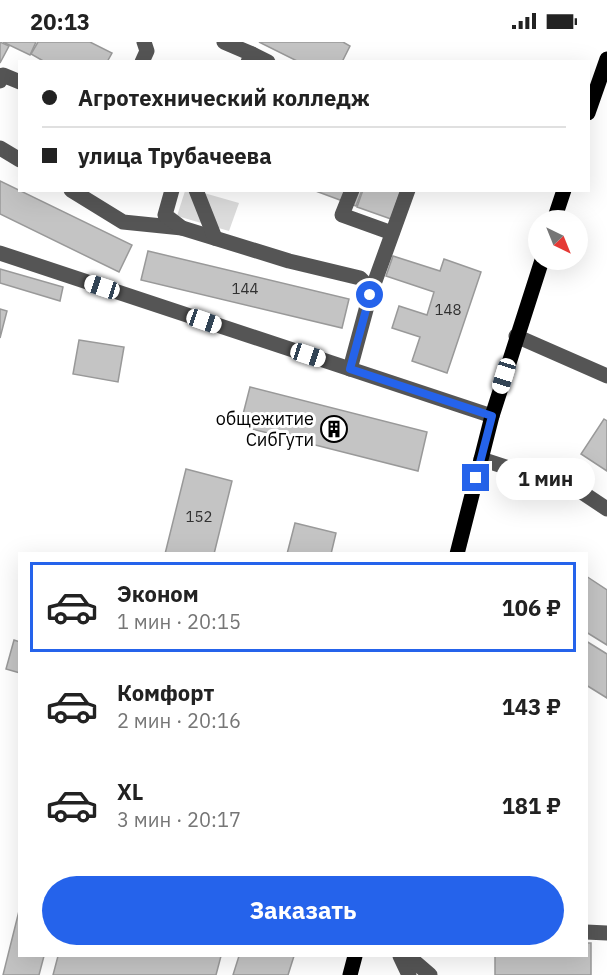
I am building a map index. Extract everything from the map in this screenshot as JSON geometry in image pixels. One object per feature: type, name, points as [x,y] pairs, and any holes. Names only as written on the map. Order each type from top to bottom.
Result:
[{"type":"main road","points":[[590,110],[603,85],[607,59]]},
{"type":"main road","points":[[557,210],[563,192]]},
{"type":"main road","points":[[458,552],[492,416],[539,270]]},
{"type":"main road","points":[[350,975],[356,957]]},
{"type":"street","points":[[143,60],[147,51],[144,42]]},
{"type":"street","points":[[224,42],[250,58]]},
{"type":"street","points":[[0,81],[3,75],[18,81]]},
{"type":"street","points":[[0,148],[18,159]]},
{"type":"street","points":[[74,192],[123,222],[182,228],[289,261],[360,278],[368,286],[370,295]]},
{"type":"street","points":[[171,192],[165,215],[182,228]]},
{"type":"street","points":[[197,192],[215,238]]},
{"type":"street","points":[[350,192],[342,215],[392,233]]},
{"type":"street","points":[[350,369],[370,295],[407,192]]},
{"type":"street","points":[[0,253],[492,416]]},
{"type":"street","points":[[516,336],[607,376]]},
{"type":"street","points":[[481,459],[580,490],[607,509]]},
{"type":"street","points":[[588,932],[607,933]]},
{"type":"street","points":[[400,957],[409,975]]},
{"type":"street","points":[[409,957],[430,975]]},
{"type":"shaded area","points":[[185,192],[200,192],[239,203],[229,231],[177,216]]},
{"type":"building","points":[[0,42],[9,46],[0,63]]},
{"type":"building","points":[[3,42],[36,42],[30,55]]},
{"type":"building","points":[[38,42],[90,42],[112,53],[108,60],[42,60],[31,54]]},
{"type":"building","points":[[259,42],[343,42],[350,46],[343,60],[295,60]]},
{"type":"building","points":[[0,181],[18,190],[18,192],[23,192],[132,245],[119,272],[0,214]]},
{"type":"building","points":[[318,192],[361,192],[356,206]]},
{"type":"building","points":[[362,192],[400,192],[391,219],[357,207]]},
{"type":"building","points":[[148,251],[349,299],[342,328],[141,280]]},
{"type":"building","points":[[393,256],[440,271],[444,259],[481,272],[447,373],[412,361],[420,337],[392,328],[399,306],[427,315],[434,292],[386,276]]},
{"type":"building","points":[[0,269],[63,287],[60,301],[0,283]]},
{"type":"building","points":[[0,309],[7,311],[0,338]]},
{"type":"building","points":[[79,340],[124,347],[118,382],[73,374]]},
{"type":"building","name":"общежитие СибГути","points":[[250,387],[427,432],[418,471],[240,426]]},
{"type":"building","points":[[604,419],[607,421],[607,471],[581,454]]},
{"type":"building","points":[[186,469],[232,481],[214,552],[165,552]]},
{"type":"building","points":[[295,523],[336,533],[331,552],[288,552]]},
{"type":"building","points":[[588,577],[607,590],[607,645],[588,633]]},
{"type":"building","points":[[14,640],[18,641],[18,672],[6,669]]},
{"type":"building","points":[[588,642],[607,654],[607,698],[588,686]]},
{"type":"building","points":[[18,915],[18,957],[44,957],[39,975],[3,975]]},
{"type":"building","points":[[588,943],[591,943],[591,975],[495,975],[495,957],[588,957]]},
{"type":"building","points":[[58,957],[221,957],[216,975],[53,975]]},
{"type":"building","points":[[239,957],[294,957],[288,975],[233,975]]},
{"type":"place","name":"общежитие СибГути","points":[[334,429]]},
{"type":"route","points":[[370,295],[350,369],[492,416],[476,478]]}]
